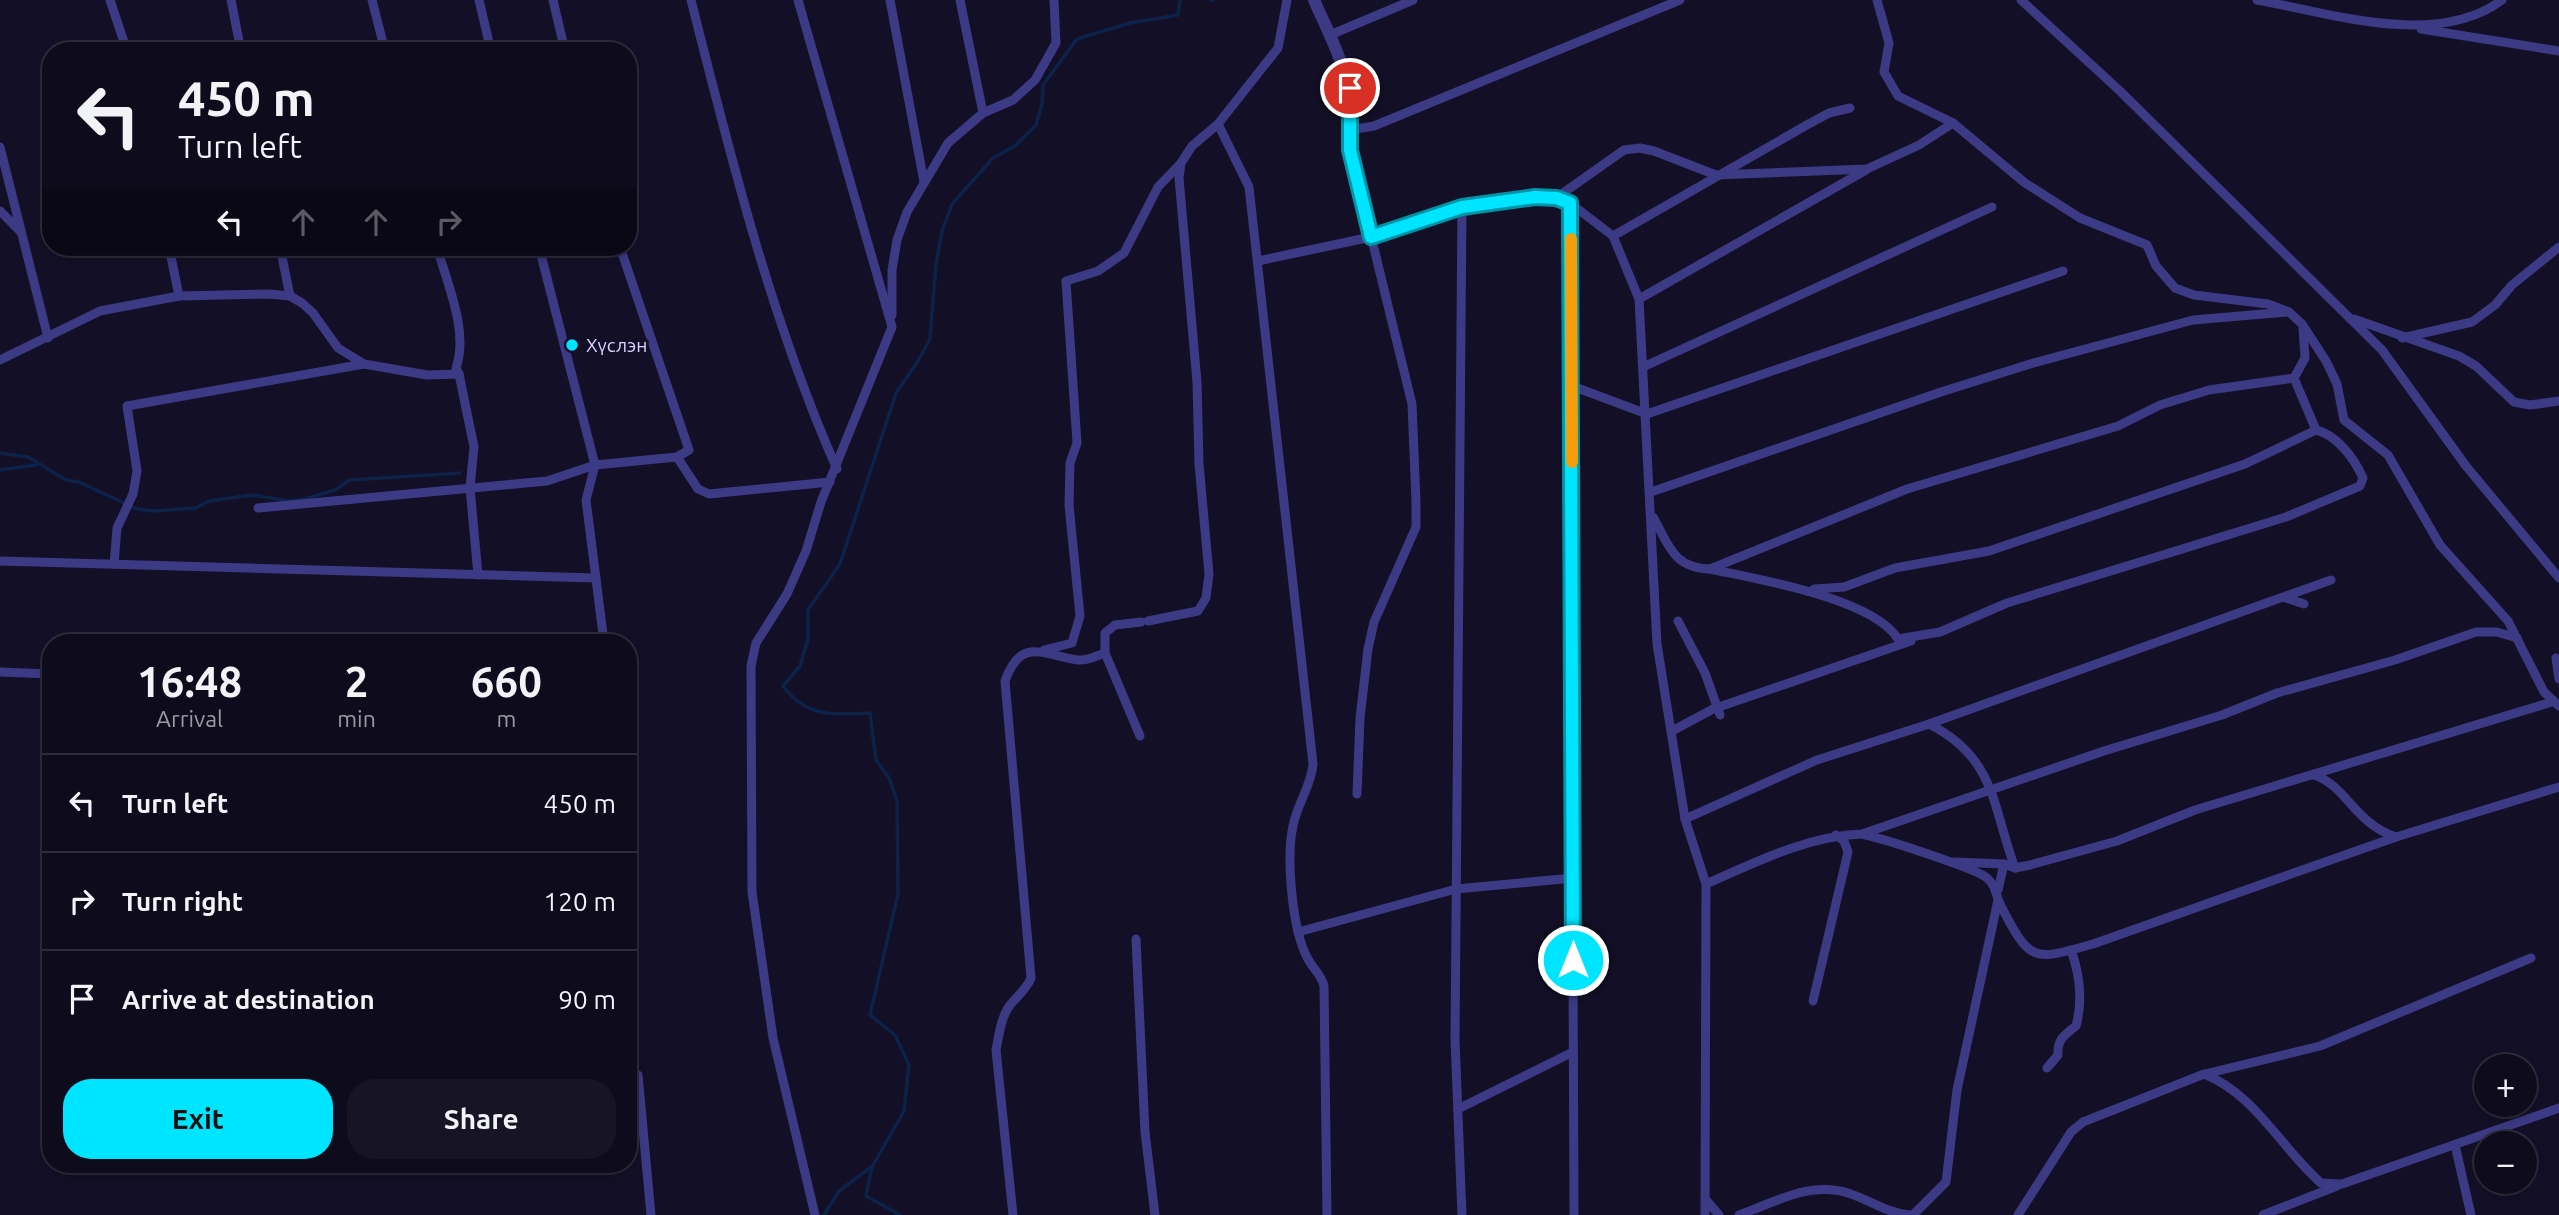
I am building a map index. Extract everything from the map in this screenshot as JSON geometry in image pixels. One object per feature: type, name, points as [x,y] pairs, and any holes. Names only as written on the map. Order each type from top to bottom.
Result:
[{"type":"street","points":[[110,0],[124,42]]},
{"type":"street","points":[[231,0],[239,42]]},
{"type":"street","points":[[372,0],[384,42]]},
{"type":"street","points":[[479,0],[489,42]]},
{"type":"street","points":[[553,0],[563,42]]},
{"type":"street","points":[[691,0],[739,186],[813,415],[836,469]]},
{"type":"street","points":[[798,0],[892,327]]},
{"type":"street","points":[[890,0],[923,182]]},
{"type":"street","points":[[960,0],[983,113]]},
{"type":"street","points":[[814,1214],[773,1038],[752,892],[751,667],[756,643],[787,594],[806,551],[830,482],[892,327],[892,270],[897,240],[907,212],[948,143],[983,113],[1013,100],[1035,80],[1049,60],[1056,43],[1054,0]]},
{"type":"street","points":[[1013,1215],[996,1050],[1000,1026],[1009,1006],[1026,990],[1031,978],[1005,681],[1011,664],[1021,654],[1072,643],[1080,616],[1069,505],[1070,463],[1077,443],[1066,281],[1098,271],[1124,253],[1158,187],[1181,163],[1192,146],[1218,124],[1278,48],[1287,0]]},
{"type":"street","points":[[1314,0],[1350,88],[1350,150],[1412,404],[1416,527],[1374,622],[1368,649],[1360,718],[1357,794]]},
{"type":"street","points":[[1330,35],[1413,0]]},
{"type":"street","points":[[1349,130],[1374,126],[1680,0]]},
{"type":"street","points":[[1877,0],[1889,43],[1884,72],[1898,96],[1953,123],[2036,190],[2080,218],[2147,245],[2156,266],[2175,288],[2194,295],[2268,304],[2289,312],[2302,324],[2337,384],[2344,420],[2388,454],[2440,545],[2508,621],[2556,704],[2337,765],[2314,775],[2195,810],[2117,841],[2014,868],[2004,864],[1944,862]]},
{"type":"street","points":[[2021,0],[2120,91],[2382,349],[2466,466],[2559,578]]},
{"type":"street","points":[[2257,0],[2559,51]]},
{"type":"street","points":[[2388,24],[2425,25],[2461,21],[2485,13],[2502,0]]},
{"type":"street","points":[[1613,236],[1829,113],[1850,108]]},
{"type":"street","points":[[1639,299],[1867,169],[1919,145],[1953,123]]},
{"type":"street","points":[[1218,124],[1249,187],[1313,764],[1312,778],[1293,823],[1290,845],[1297,932],[1308,960],[1320,973],[1324,986],[1327,1215]]},
{"type":"street","points":[[0,146],[48,338]]},
{"type":"street","points":[[1556,198],[1606,160],[1624,150],[1640,148],[1716,175],[1867,169]]},
{"type":"street","points":[[1140,736],[1105,653],[1105,633],[1115,625],[1198,611],[1206,598],[1209,575],[1199,464],[1197,382],[1179,178],[1181,163]]},
{"type":"street","points":[[1258,261],[1371,237],[1462,207],[1535,197],[1556,198],[1570,203],[1613,236],[1639,299],[1657,644],[1685,819],[1706,884],[1705,1215]]},
{"type":"street","points":[[1570,203],[1574,1215]]},
{"type":"street","points":[[1643,367],[1992,206]]},
{"type":"street","points":[[1461,1215],[1457,889],[1462,207]]},
{"type":"street","points":[[0,211],[22,232]]},
{"type":"street","points":[[2401,338],[2472,322],[2496,305],[2512,285],[2559,247]]},
{"type":"street","points":[[171,256],[179,296]]},
{"type":"street","points":[[282,256],[290,296]]},
{"type":"street","points":[[439,256],[460,331],[462,351],[456,368],[474,447],[470,488],[478,575]]},
{"type":"street","points":[[541,256],[595,465],[586,500],[603,634]]},
{"type":"street","points":[[258,508],[547,481],[595,465],[677,457],[689,450],[623,256]]},
{"type":"street","points":[[1572,386],[1647,414],[2063,271]]},
{"type":"street","points":[[0,360],[100,311],[179,296],[290,296],[313,313],[338,348],[364,363],[426,375],[459,374]]},
{"type":"street","points":[[1651,492],[1941,392],[2030,365],[2193,320],[2289,312]]},
{"type":"street","points":[[2349,317],[2401,338],[2459,356],[2476,366],[2514,402],[2530,404],[2558,399]]},
{"type":"street","points":[[2294,378],[2305,358],[2302,324]]},
{"type":"street","points":[[114,564],[117,528],[132,494],[137,471],[127,406],[364,363]]},
{"type":"street","points":[[2294,378],[2316,430]]},
{"type":"street","points":[[1710,569],[1907,489],[2106,430],[2160,405],[2209,390],[2294,378]]},
{"type":"street","points":[[1672,731],[1718,711],[1923,637],[2007,603],[2286,517],[2360,486],[2363,478],[2355,462],[2330,433],[2316,430],[2305,438],[2245,464],[1989,551],[1895,568],[1844,587],[1795,587]]},
{"type":"street","points":[[677,457],[698,489],[709,494],[830,482]]},
{"type":"street","points":[[1652,516],[1676,559],[1690,569],[1710,569],[1795,587],[1859,610],[1892,628],[1898,639],[1923,637]]},
{"type":"street","points":[[0,561],[596,578]]},
{"type":"street","points":[[1685,819],[1817,760],[1929,724],[2331,580]]},
{"type":"street","points":[[2283,597],[2304,604]]},
{"type":"street","points":[[1678,621],[1705,673],[1718,711]]},
{"type":"street","points":[[1862,834],[2198,723],[2277,693],[2395,660],[2476,632],[2497,632],[2517,638]]},
{"type":"street","points":[[1042,650],[1080,660],[1105,653]]},
{"type":"street","points":[[2556,658],[2559,679]]},
{"type":"street","points":[[0,672],[42,674]]},
{"type":"street","points":[[1929,724],[1954,737],[1983,771],[1992,789],[2014,868]]},
{"type":"street","points":[[2314,775],[2327,780],[2359,816],[2377,831],[2396,837]]},
{"type":"street","points":[[1706,884],[1780,851],[1836,835],[1862,834],[1890,839],[1907,849],[1985,876],[1998,895],[2011,925],[2034,954],[2053,957],[2396,837],[2559,787]]},
{"type":"street","points":[[1813,1001],[1848,852],[1844,841],[1836,835]]},
{"type":"street","points":[[1739,1215],[1794,1193],[1827,1188],[1869,1201],[1894,1213],[1911,1215],[1946,1182],[1956,1090],[2004,864]]},
{"type":"street","points":[[1297,932],[1457,889],[1573,878]]},
{"type":"street","points":[[1136,939],[1145,1132],[1155,1215]]},
{"type":"street","points":[[2047,1068],[2058,1055],[2058,1045],[2063,1035],[2076,1026],[2080,1011],[2079,972],[2071,950]]},
{"type":"street","points":[[2018,1215],[2071,1132],[2083,1122],[2204,1074],[2320,1046],[2531,958]]},
{"type":"street","points":[[1458,1109],[1573,1052]]},
{"type":"street","points":[[2204,1074],[2231,1087],[2321,1184],[2342,1184]]},
{"type":"street","points":[[637,1075],[652,1215]]},
{"type":"street","points":[[2263,1215],[2342,1184],[2559,1108]]},
{"type":"street","points":[[2455,1145],[2471,1215]]},
{"type":"street","points":[[1707,1200],[1719,1215]]},
{"type":"waterway","points":[[900,1215],[866,1196],[872,1167],[904,1111],[909,1065],[895,1035],[870,1015],[898,894],[897,801],[889,778],[876,760],[870,713],[833,714],[812,709],[792,697],[783,686],[800,666],[808,639],[808,610],[840,564],[896,393],[930,339],[936,264],[942,231],[952,204],[993,158],[1015,146],[1036,125],[1042,104],[1043,85],[1077,39],[1130,23],[1178,15],[1180,0]]},
{"type":"waterway","points":[[0,453],[28,457],[66,480],[79,482],[137,509],[152,511],[196,508],[209,501],[252,495],[289,501],[335,490],[350,480],[460,473]]},
{"type":"waterway","points":[[0,470],[36,465]]},
{"type":"waterway","points":[[824,1215],[839,1191],[871,1167]]},
{"type":"slow traffic","points":[[1571,239],[1572,462]]},
{"type":"place","name":"Хүслэн","points":[[572,345]]},
{"type":"route","points":[[1350,88],[1350,150],[1371,237],[1462,207],[1507,203],[1535,197],[1556,198],[1570,203],[1573,960]]}]
